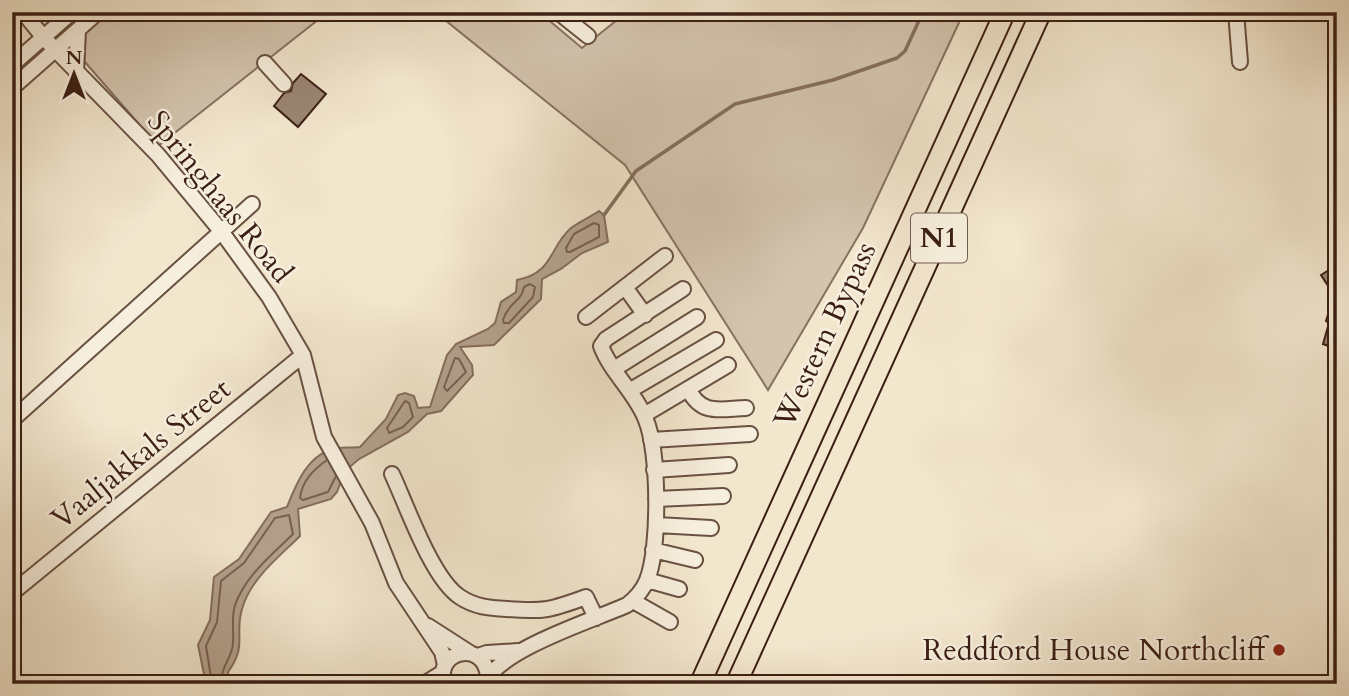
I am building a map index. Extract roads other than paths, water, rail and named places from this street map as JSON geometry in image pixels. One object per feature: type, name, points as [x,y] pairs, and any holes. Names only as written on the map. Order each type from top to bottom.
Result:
[{"type":"highway","name":"Western Bypass","points":[[700,684],[1005,12]]},
{"type":"highway","name":"N1","points":[[737,682],[1041,12]]},
{"type":"street","name":"Springhaas Road","points":[[23,12],[55,50],[158,155],[221,231],[269,297],[303,355],[324,437],[372,523],[396,583],[442,652],[444,674]]},
{"type":"street","points":[[12,65],[72,12]]},
{"type":"street","points":[[12,89],[98,12]]},
{"type":"street","points":[[558,12],[588,36]]},
{"type":"street","points":[[1236,12],[1240,62]]},
{"type":"street","points":[[76,72],[78,30]]},
{"type":"street","points":[[265,63],[284,84]]},
{"type":"street","points":[[12,420],[252,204]]},
{"type":"street","points":[[586,317],[665,256]]},
{"type":"street","points":[[625,287],[645,315]]},
{"type":"street","points":[[487,680],[500,664],[519,651],[632,601],[647,580],[657,524],[651,440],[643,415],[602,350],[602,344],[684,289]]},
{"type":"street","points":[[614,369],[698,317]]},
{"type":"street","points":[[629,391],[716,340]]},
{"type":"street","name":"Vaaljakkals Street","points":[[12,593],[303,355]]},
{"type":"street","points":[[643,415],[728,365]]},
{"type":"street","points":[[688,388],[695,402],[704,408],[746,408]]},
{"type":"street","points":[[651,440],[750,434]]},
{"type":"street","points":[[654,470],[729,465]]},
{"type":"street","points":[[392,474],[437,571],[453,593],[478,607],[542,612],[586,597],[596,618]]},
{"type":"street","points":[[656,499],[723,496]]},
{"type":"street","points":[[657,524],[710,528]]},
{"type":"street","points":[[653,550],[695,560]]},
{"type":"street","points":[[647,580],[679,589]]},
{"type":"street","points":[[632,601],[670,622]]},
{"type":"street","points":[[422,621],[484,662],[487,680]]},
{"type":"street","points":[[424,684],[444,674],[456,654],[519,651]]},
{"type":"water","points":[[599,211],[604,215],[608,242],[582,253],[542,279],[541,299],[494,345],[460,347],[472,365],[473,375],[441,411],[427,414],[408,432],[359,459],[345,471],[337,492],[331,499],[298,509],[300,536],[266,569],[246,598],[240,618],[238,654],[228,672],[229,684],[206,684],[198,645],[210,620],[214,577],[239,559],[271,512],[287,507],[305,471],[318,456],[337,448],[360,447],[386,419],[398,395],[405,393],[414,396],[418,408],[430,407],[447,355],[456,344],[495,323],[501,302],[516,292],[517,280],[538,272],[571,228]]},
{"type":"waterway","points":[[604,215],[636,171],[735,104],[833,80],[897,58],[905,51],[923,12]]},
{"type":"place","name":"Reddford House Northcliff","points":[[1279,650]]}]
